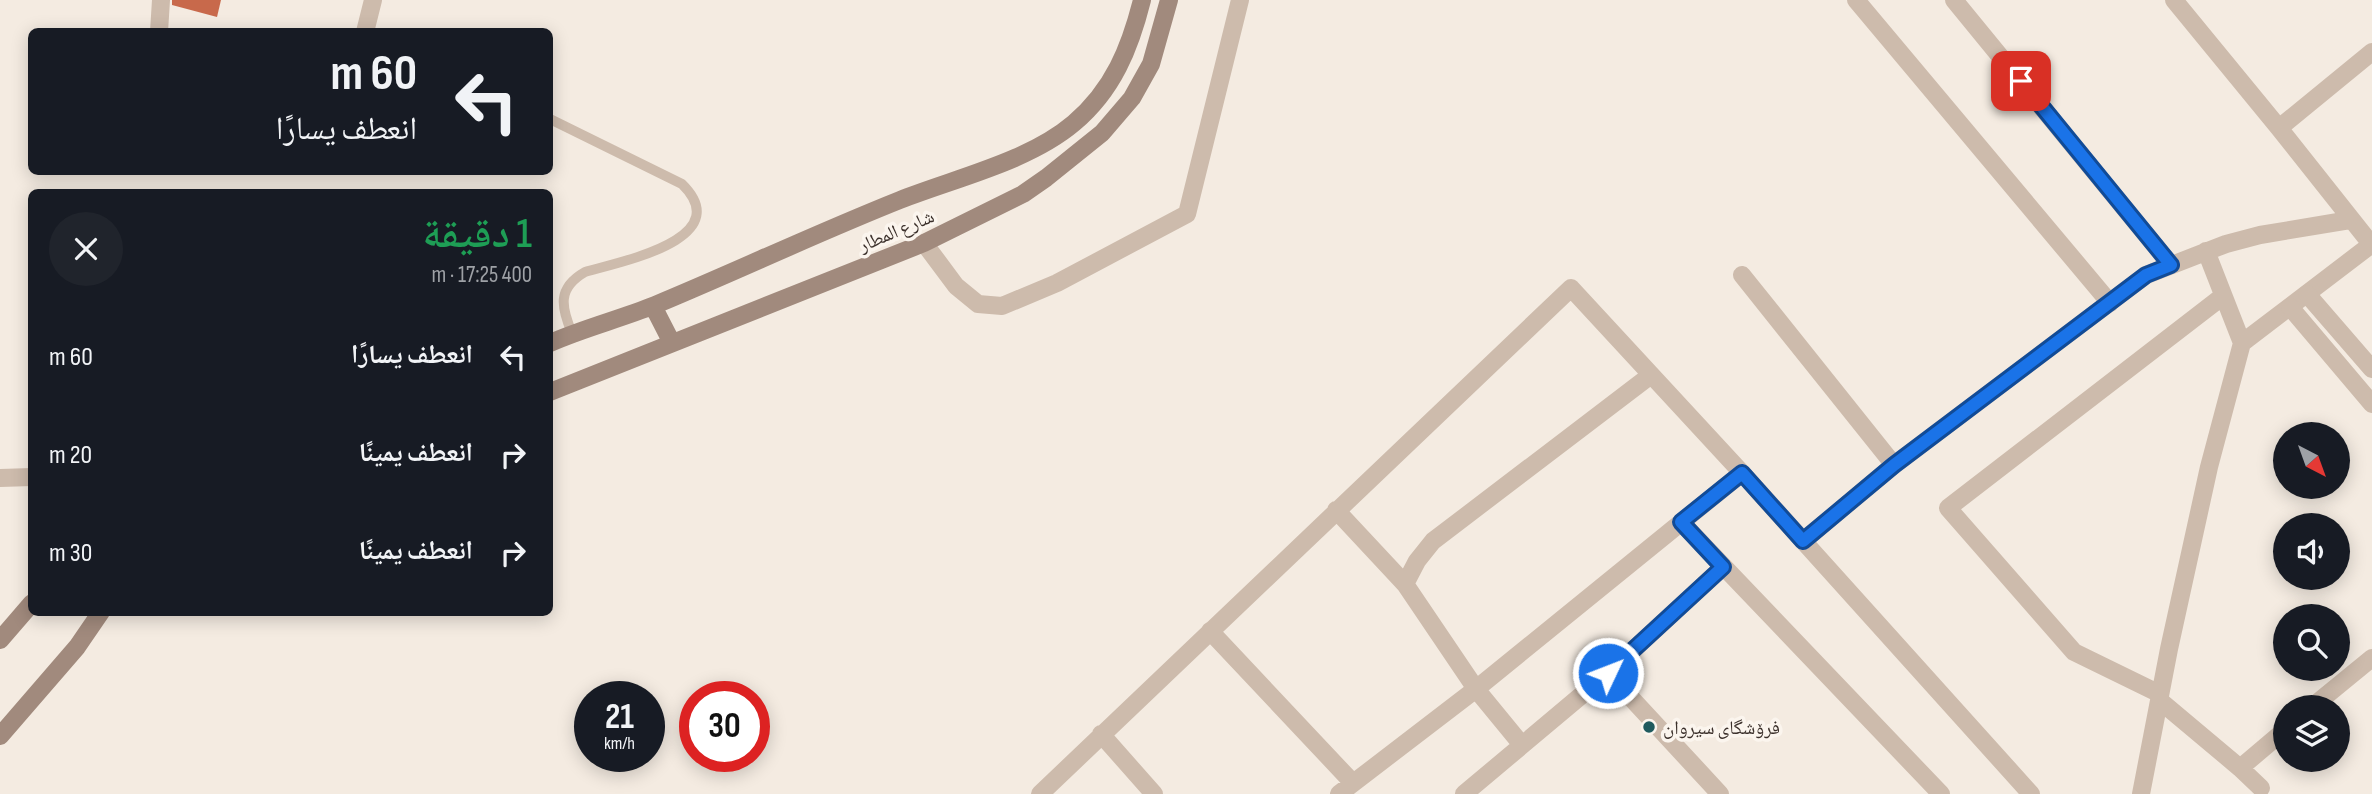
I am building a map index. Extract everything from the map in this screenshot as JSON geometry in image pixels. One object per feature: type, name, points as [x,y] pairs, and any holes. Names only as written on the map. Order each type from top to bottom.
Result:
[{"type":"main road","name":"شارع المطار","points":[[553,342],[653,306],[810,237],[1004,161],[1057,136],[1093,105],[1116,74],[1132,38],[1142,0]]},
{"type":"main road","name":"شارع المطار","points":[[553,392],[924,243],[1023,194],[1102,133],[1132,98],[1146,76],[1169,0]]},
{"type":"main road","points":[[653,306],[672,343]]},
{"type":"main road","points":[[0,640],[28,608]]},
{"type":"main road","points":[[0,736],[77,647],[98,616]]},
{"type":"street","points":[[159,28],[161,0]]},
{"type":"street","points":[[366,28],[373,0]]},
{"type":"street","points":[[924,243],[956,286],[978,304],[1002,306],[1057,284],[1187,214],[1240,0]]},
{"type":"street","points":[[1856,0],[2110,303]]},
{"type":"street","points":[[1954,0],[2171,265]]},
{"type":"street","points":[[2174,0],[2372,244],[2242,343]]},
{"type":"street","points":[[2279,128],[2372,52]]},
{"type":"street","points":[[1803,541],[1894,465],[2146,275],[2206,251],[2260,235],[2350,220]]},
{"type":"street","points":[[2141,794],[2159,697],[2209,467],[2242,343],[2206,251]]},
{"type":"street","points":[[1742,275],[1894,465]]},
{"type":"street","points":[[1040,794],[1570,288],[1742,473],[2031,794]]},
{"type":"street","points":[[2306,294],[2372,369]]},
{"type":"street","points":[[2223,296],[1948,508],[2074,652],[2159,697],[2240,768],[2261,791]]},
{"type":"street","points":[[2290,307],[2372,404]]},
{"type":"street","points":[[1405,584],[1417,561],[1433,541],[1651,375]]},
{"type":"street","points":[[1210,631],[1346,788],[1476,689],[1742,473]]},
{"type":"street","points":[[0,478],[28,477]]},
{"type":"street","points":[[1336,510],[1405,584],[1476,689],[1522,745]]},
{"type":"street","points":[[1681,522],[1941,794]]},
{"type":"street","points":[[1464,794],[1608,673],[1723,567]]},
{"type":"street","points":[[2327,695],[2372,658]]},
{"type":"street","points":[[1608,673],[1720,794]]},
{"type":"street","points":[[1101,734],[1154,794]]},
{"type":"street","points":[[2240,768],[2273,739]]},
{"type":"street","points":[[2258,751],[2261,791]]},
{"type":"lane","points":[[553,120],[682,184],[695,201],[697,210],[696,219],[683,237],[665,247],[576,277],[568,287],[563,308],[572,333]]},
{"type":"building","points":[[172,0],[221,0],[217,17],[172,5]]},
{"type":"place","name":"فرۆشگای سیروان","points":[[1649,727]]},
{"type":"route","points":[[1608,673],[1723,567],[1681,522],[1742,473],[1803,541],[1894,465],[2146,275],[2171,265],[2021,81]]}]
